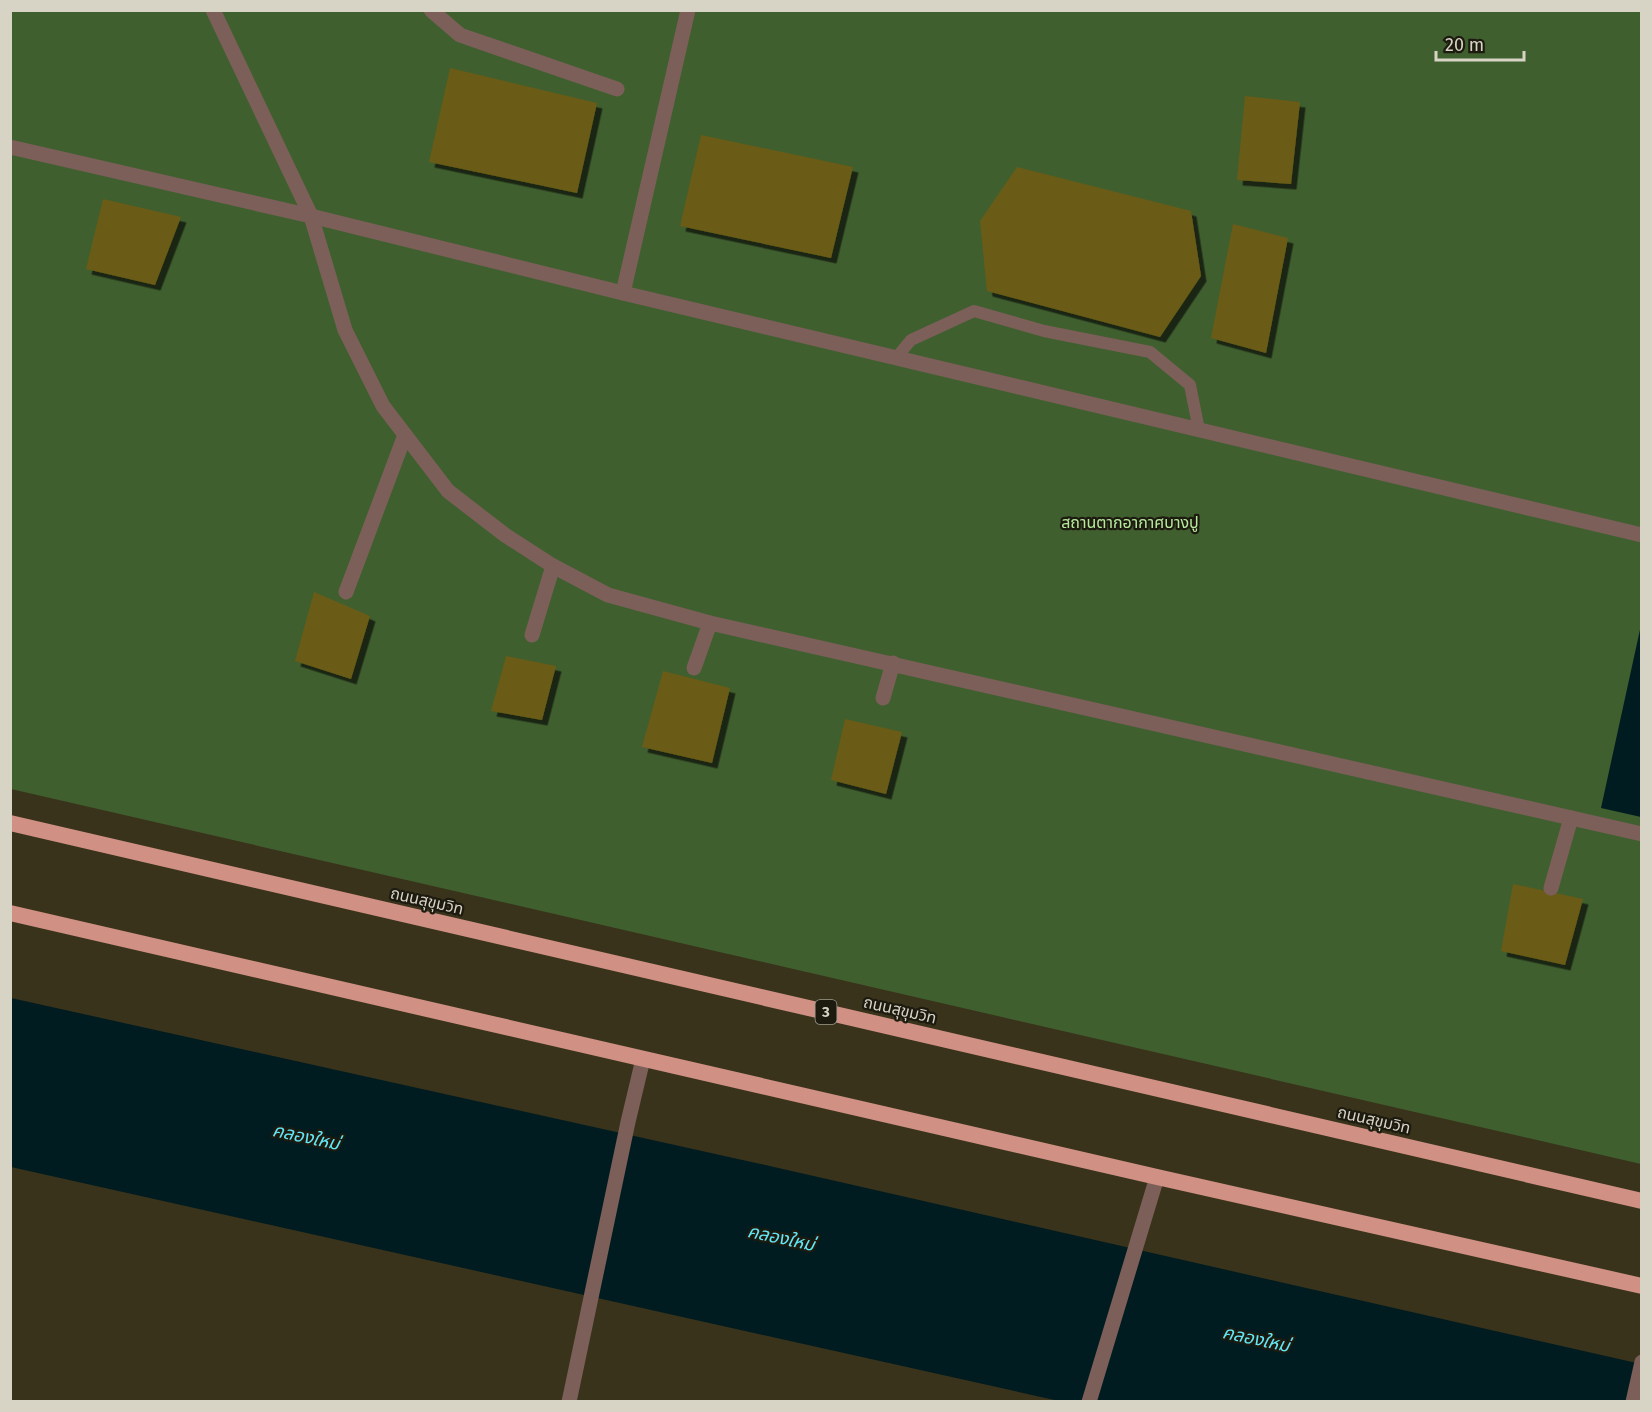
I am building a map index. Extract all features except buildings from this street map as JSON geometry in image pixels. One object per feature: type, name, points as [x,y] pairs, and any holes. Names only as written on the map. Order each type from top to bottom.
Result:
[{"type":"highway","name":"ถนนสุขุมวิท","points":[[10,823],[1641,1201]]},
{"type":"highway","points":[[10,913],[1641,1286]]},
{"type":"street","points":[[213,10],[311,216],[345,330],[383,406],[447,491],[505,535],[553,566],[608,595],[710,623],[1641,834]]},
{"type":"street","points":[[431,10],[459,35],[617,89]]},
{"type":"street","points":[[623,293],[688,10]]},
{"type":"street","points":[[10,147],[311,216],[623,293],[1641,535]]},
{"type":"street","points":[[346,592],[405,435]]},
{"type":"street","points":[[532,635],[553,566]]},
{"type":"street","points":[[694,668],[710,623]]},
{"type":"street","points":[[883,698],[893,663]]},
{"type":"street","points":[[1551,888],[1571,818]]},
{"type":"street","points":[[568,1401],[643,1059]]},
{"type":"street","points":[[1089,1401],[1157,1177]]},
{"type":"street","points":[[1633,1401],[1641,1362]]},
{"type":"lane","points":[[896,358],[911,340],[974,311],[1044,331],[1150,352],[1190,385],[1199,430]]},
{"type":"green space","name":"สถานตากอากาศบางปู","points":[[11,11],[1641,11],[1641,1164],[11,789]]},
{"type":"water","points":[[1641,625],[1641,817],[1601,808]]},
{"type":"water","name":"คลองใหม่","points":[[11,998],[756,1163],[1641,1364],[1641,1401],[1059,1401],[11,1167]]}]
